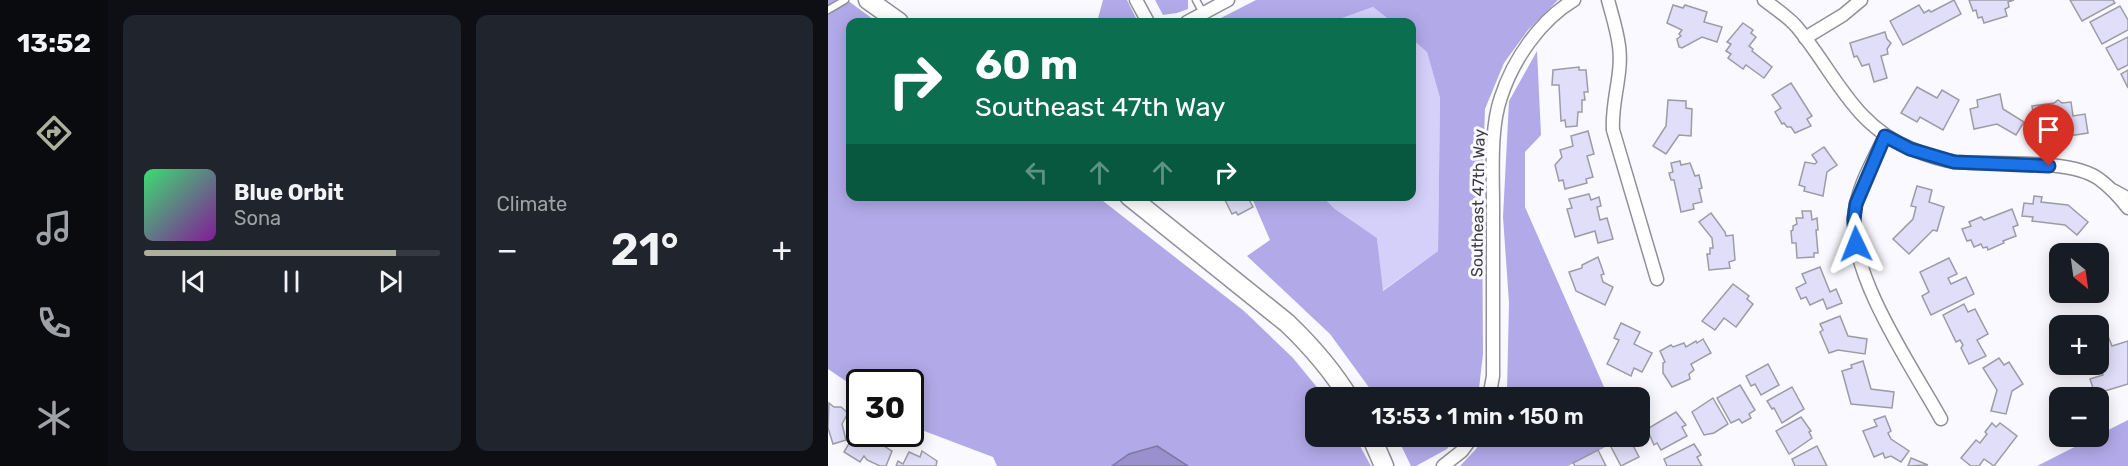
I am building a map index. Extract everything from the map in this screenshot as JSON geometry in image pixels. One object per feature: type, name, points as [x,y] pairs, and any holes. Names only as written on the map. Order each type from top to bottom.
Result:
[{"type":"main road","points":[[868,0],[893,18]]},
{"type":"main road","points":[[1135,201],[1287,323],[1313,350],[1341,387]]},
{"type":"main road","points":[[1376,447],[1384,466]]},
{"type":"street","points":[[1136,0],[1146,18]]},
{"type":"street","points":[[1194,18],[1228,0]]},
{"type":"street","name":"Southeast 47th Way","points":[[1491,387],[1493,376],[1493,142],[1500,98],[1515,64],[1532,40],[1548,20],[1574,0]]},
{"type":"street","points":[[1608,0],[1619,46],[1619,71],[1612,115],[1613,130],[1657,279]]},
{"type":"street","points":[[1764,0],[1794,24],[1852,104],[1866,121],[1885,136],[1910,149],[1954,162],[2049,166],[2078,171],[2098,178],[2128,208]]},
{"type":"street","points":[[1805,38],[1843,15],[1861,0]]},
{"type":"street","points":[[1885,136],[1856,204],[1854,219],[1856,244],[1861,265],[1879,309],[1941,419]]},
{"type":"street","points":[[1443,466],[1464,447]]},
{"type":"lane","points":[[828,10],[845,0]]},
{"type":"lane","points":[[1196,0],[1203,13]]},
{"type":"lane","points":[[2098,178],[2128,195]]},
{"type":"shaded area","points":[[828,0],[847,0],[872,18],[846,18],[846,201],[1103,201],[1244,311],[1293,358],[1317,387],[1305,387],[1305,447],[1361,447],[1371,466],[997,466],[993,457],[924,431],[924,369],[846,369],[846,381],[828,369]]},
{"type":"shaded area","points":[[1103,0],[1127,0],[1136,18],[1098,18]]},
{"type":"shaded area","points":[[1155,0],[1188,0],[1188,9],[1163,15]]},
{"type":"shaded area","points":[[1256,0],[1558,0],[1528,30],[1504,63],[1485,109],[1482,199],[1483,354],[1479,387],[1369,387],[1330,334],[1247,256],[1270,240],[1253,201],[1327,201],[1377,238],[1383,291],[1438,251],[1440,98],[1427,52],[1416,42],[1416,18],[1387,18],[1373,7],[1342,18],[1221,18]]},
{"type":"shaded area","points":[[1373,7],[1387,18],[1342,18]]},
{"type":"shaded area","points":[[1416,42],[1427,51],[1440,98],[1438,251],[1382,291],[1377,238],[1327,201],[1416,201]]},
{"type":"shaded area","points":[[1537,51],[1541,135],[1525,152],[1525,207],[1604,387],[1507,387],[1509,303],[1503,217],[1509,101]]},
{"type":"shaded area","points":[[2128,420],[2128,466],[2037,466],[2075,447],[2109,447],[2109,430]]},
{"type":"shaded area","points":[[1157,446],[1188,466],[1112,466],[1129,454]]},
{"type":"shaded area","points":[[1402,447],[1448,447],[1416,466],[1411,466]]},
{"type":"shaded area","points":[[1477,447],[1605,447],[1568,466],[1460,466]]},
{"type":"building","points":[[1954,0],[1961,14],[1903,45],[1890,21],[1919,5],[1924,13],[1929,10],[1931,12]]},
{"type":"building","points":[[1969,0],[2014,0],[2008,2],[2009,7],[2005,9],[2007,16],[1984,23],[1982,17],[1978,18],[1976,10],[1973,11]]},
{"type":"building","points":[[2070,0],[2113,0],[2115,3],[2082,21]]},
{"type":"building","points":[[1673,5],[1683,8],[1685,5],[1707,12],[1704,22],[1722,27],[1717,42],[1702,37],[1682,48],[1679,47],[1677,39],[1681,36],[1679,34],[1682,30],[1667,23]]},
{"type":"building","points":[[2120,6],[2128,20],[2128,30],[2102,44],[2090,22]]},
{"type":"building","points":[[1743,23],[1753,30],[1751,33],[1756,37],[1749,46],[1753,49],[1752,51],[1772,67],[1764,78],[1746,65],[1743,69],[1728,58],[1731,54],[1726,51],[1731,44],[1727,42]]},
{"type":"building","points":[[1885,32],[1891,43],[1887,49],[1888,54],[1881,56],[1887,78],[1874,82],[1869,64],[1862,66],[1857,56],[1854,57],[1850,43]]},
{"type":"building","points":[[2128,37],[2128,65],[2118,70],[2106,48]]},
{"type":"building","points":[[1579,67],[1579,70],[1586,70],[1588,92],[1584,92],[1585,100],[1582,100],[1582,112],[1578,112],[1577,126],[1566,127],[1565,120],[1561,121],[1559,85],[1552,85],[1553,70]]},
{"type":"building","points":[[2128,70],[2128,88],[2121,74]]},
{"type":"building","points":[[1791,83],[1812,116],[1807,119],[1811,126],[1795,133],[1791,127],[1782,124],[1775,112],[1781,108],[1772,95]]},
{"type":"building","points":[[1917,87],[1937,98],[1942,90],[1959,100],[1943,130],[1920,117],[1917,122],[1901,113]]},
{"type":"building","points":[[2000,94],[2003,109],[2024,122],[2016,135],[1997,124],[1974,129],[1970,109],[1978,107],[1977,100]]},
{"type":"building","points":[[1668,100],[1686,101],[1686,108],[1692,109],[1691,136],[1679,135],[1666,154],[1653,146],[1666,126]]},
{"type":"building","points":[[2058,100],[2062,103],[2071,102],[2073,116],[2085,114],[2088,133],[2062,137],[2062,131],[2042,133],[2041,124],[2035,125],[2032,106],[2054,103]]},
{"type":"building","points":[[1588,131],[1594,154],[1587,156],[1593,177],[1586,179],[1587,183],[1565,189],[1563,180],[1559,181],[1555,165],[1562,157],[1560,150],[1573,146],[1571,136]]},
{"type":"building","points":[[1824,147],[1837,165],[1827,172],[1823,196],[1804,191],[1805,187],[1799,185],[1805,162],[1815,164],[1817,162],[1812,155]]},
{"type":"building","points":[[1680,161],[1681,165],[1690,163],[1695,176],[1699,175],[1702,188],[1699,189],[1702,202],[1693,204],[1694,209],[1681,212],[1674,180],[1671,180],[1669,173],[1673,172],[1671,163]]},
{"type":"building","points":[[1917,186],[1932,190],[1929,202],[1944,207],[1937,231],[1933,230],[1909,254],[1893,239],[1913,219],[1916,207],[1911,206]]},
{"type":"building","points":[[1589,194],[1591,200],[1599,197],[1601,206],[1597,207],[1600,220],[1607,218],[1613,239],[1598,243],[1595,231],[1575,237],[1567,209],[1572,208],[1569,199]]},
{"type":"building","points":[[2034,196],[2042,197],[2041,202],[2068,205],[2088,222],[2077,235],[2065,225],[2032,221],[2033,217],[2022,216],[2024,203],[2033,204]]},
{"type":"building","points":[[1226,201],[1250,201],[1253,207],[1238,215],[1236,212],[1232,214]]},
{"type":"building","points":[[2012,209],[2018,225],[2013,227],[2016,236],[1988,250],[1981,244],[1974,247],[1971,240],[1967,241],[1962,229],[1971,226],[1969,222],[1981,217],[1984,220]]},
{"type":"building","points":[[1802,211],[1811,211],[1812,220],[1817,218],[1818,253],[1814,253],[1814,257],[1797,258],[1796,243],[1792,243],[1791,231],[1797,224],[1796,218],[1803,218]]},
{"type":"building","points":[[1711,213],[1726,236],[1733,235],[1735,260],[1729,262],[1730,268],[1709,270],[1707,254],[1710,254],[1710,248],[1713,248],[1712,238],[1699,222]]},
{"type":"building","points":[[1598,257],[1604,274],[1601,275],[1603,282],[1613,287],[1605,305],[1576,291],[1569,272],[1582,268],[1582,265]]},
{"type":"building","points":[[1949,258],[1957,274],[1948,278],[1951,284],[1966,277],[1974,294],[1931,315],[1922,296],[1929,292],[1920,272]]},
{"type":"building","points":[[1820,267],[1830,292],[1836,289],[1842,303],[1827,309],[1823,299],[1810,305],[1806,297],[1801,299],[1796,288],[1806,283],[1802,274]]},
{"type":"building","points":[[1733,284],[1749,296],[1747,299],[1753,304],[1736,327],[1724,318],[1715,330],[1702,321]]},
{"type":"building","points":[[1964,304],[1968,312],[1975,309],[1988,334],[1977,340],[1986,356],[1969,364],[1961,348],[1963,345],[1960,340],[1956,342],[1943,315]]},
{"type":"building","points":[[1840,316],[1848,336],[1867,339],[1865,354],[1838,350],[1829,353],[1820,332],[1823,330],[1820,324]]},
{"type":"building","points":[[1621,323],[1640,332],[1634,344],[1652,353],[1642,372],[1634,368],[1631,376],[1607,364],[1619,340],[1614,338]]},
{"type":"building","points":[[2109,338],[2112,346],[2128,341],[2128,384],[2109,390],[2109,387],[2093,387],[2090,379],[2109,375]]},
{"type":"building","points":[[1703,339],[1711,353],[1691,364],[1694,370],[1689,374],[1690,379],[1672,387],[1663,373],[1665,362],[1660,351],[1671,345],[1673,347],[1684,343],[1686,347]]},
{"type":"building","points":[[1999,358],[2004,365],[2009,362],[2023,384],[2012,391],[2006,414],[1991,411],[1997,390],[1983,368]]},
{"type":"building","points":[[1863,361],[1871,389],[1894,392],[1892,408],[1851,404],[1842,371]]},
{"type":"building","points":[[1768,364],[1779,385],[1761,395],[1755,384],[1751,386],[1746,376]]},
{"type":"building","points":[[1740,385],[1755,410],[1749,414],[1751,418],[1742,423],[1739,419],[1731,423],[1717,398]]},
{"type":"building","points":[[1792,387],[1804,409],[1782,423],[1774,408],[1772,409],[1767,401]]},
{"type":"building","points":[[1713,398],[1728,424],[1714,433],[1704,435],[1692,412]]},
{"type":"building","points":[[829,403],[846,411],[842,424],[846,440],[833,444],[828,428]]},
{"type":"building","points":[[1676,412],[1686,425],[1682,427],[1687,436],[1661,450],[1657,443],[1654,445],[1650,436],[1650,427]]},
{"type":"building","points":[[1885,416],[1891,431],[1888,433],[1891,439],[1909,451],[1901,462],[1891,456],[1885,458],[1883,453],[1874,457],[1863,431],[1877,426],[1874,420]]},
{"type":"building","points":[[1801,417],[1811,431],[1809,432],[1812,438],[1789,454],[1776,431]]},
{"type":"building","points":[[1992,423],[1996,427],[2000,423],[2017,436],[1994,466],[1984,459],[1979,466],[1971,466],[1961,458],[1976,440],[1980,443]]},
{"type":"building","points":[[1694,444],[1701,455],[1697,457],[1702,466],[1667,466],[1664,459]]},
{"type":"building","points":[[1817,446],[1827,466],[1795,466],[1792,459]]},
{"type":"building","points":[[847,447],[886,447],[892,451],[886,466],[880,466],[867,460],[864,456],[860,462],[844,452]]},
{"type":"building","points":[[1611,447],[1634,447],[1639,457],[1621,466]]},
{"type":"building","points":[[1598,450],[1606,466],[1575,466],[1573,463]]},
{"type":"building","points":[[922,451],[937,461],[936,466],[896,466],[898,461],[903,464],[909,452],[920,457]]},
{"type":"building","points":[[1911,458],[1928,465],[1908,466]]},
{"type":"route","points":[[1856,244],[1854,219],[1856,204],[1885,136],[1910,149],[1954,162],[2049,166]]}]
